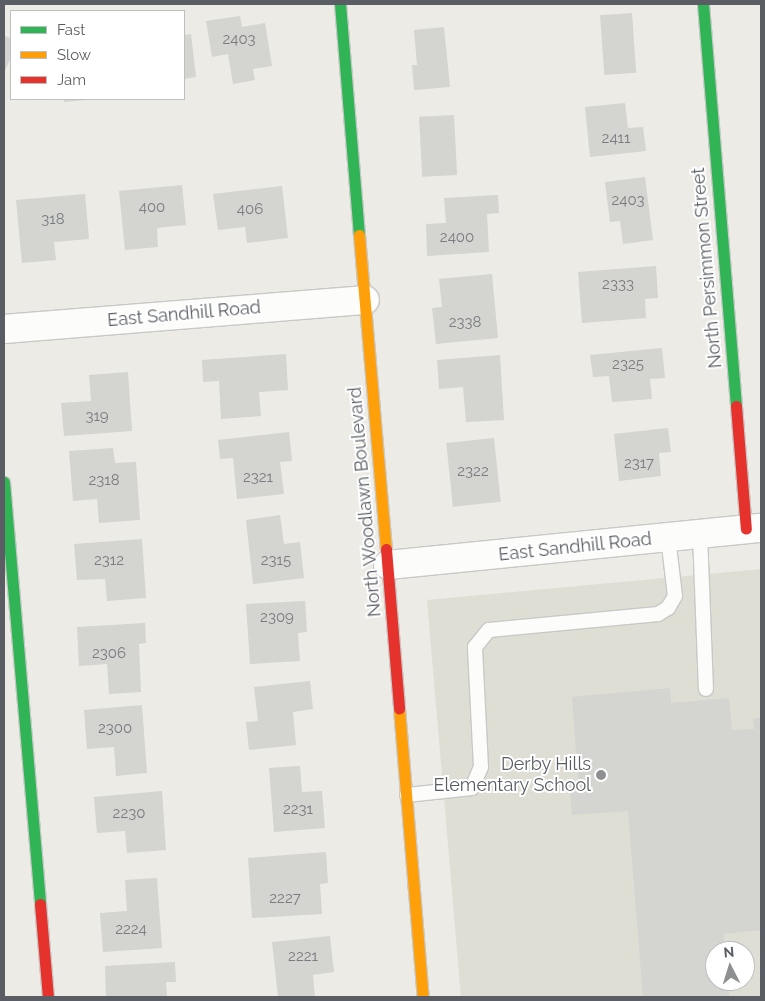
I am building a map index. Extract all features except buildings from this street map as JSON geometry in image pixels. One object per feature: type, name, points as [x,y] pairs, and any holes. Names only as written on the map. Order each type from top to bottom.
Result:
[{"type":"street","name":"North Woodlawn Boulevard","points":[[340,4],[423,997]]},
{"type":"street","name":"North Persimmon Street","points":[[702,4],[754,529]]},
{"type":"street","name":"East Sandhill Road","points":[[4,329],[365,300]]},
{"type":"street","points":[[4,482],[48,997]]},
{"type":"street","name":"East Sandhill Road","points":[[388,565],[754,529]]},
{"type":"lane","points":[[700,534],[706,689]]},
{"type":"lane","points":[[407,795],[472,788],[482,767],[475,647],[489,630],[658,614],[668,608],[675,596],[668,538]]},
{"type":"shaded area","name":"Derby Hills Elementary School","points":[[761,569],[761,997],[461,997],[427,600]]},
{"type":"traffic: fast","points":[[340,4],[359,235]]},
{"type":"traffic: fast","points":[[703,4],[736,406]]},
{"type":"traffic: fast","points":[[4,482],[40,904]]},
{"type":"traffic: slow","points":[[359,235],[386,549]]},
{"type":"traffic: slow","points":[[399,708],[423,997]]},
{"type":"traffic: jam","points":[[736,406],[746,529]]},
{"type":"traffic: jam","points":[[386,549],[399,708]]},
{"type":"traffic: jam","points":[[40,904],[48,997]]},
{"type":"place","name":"Derby Hills Elementary School","points":[[601,775]]}]
